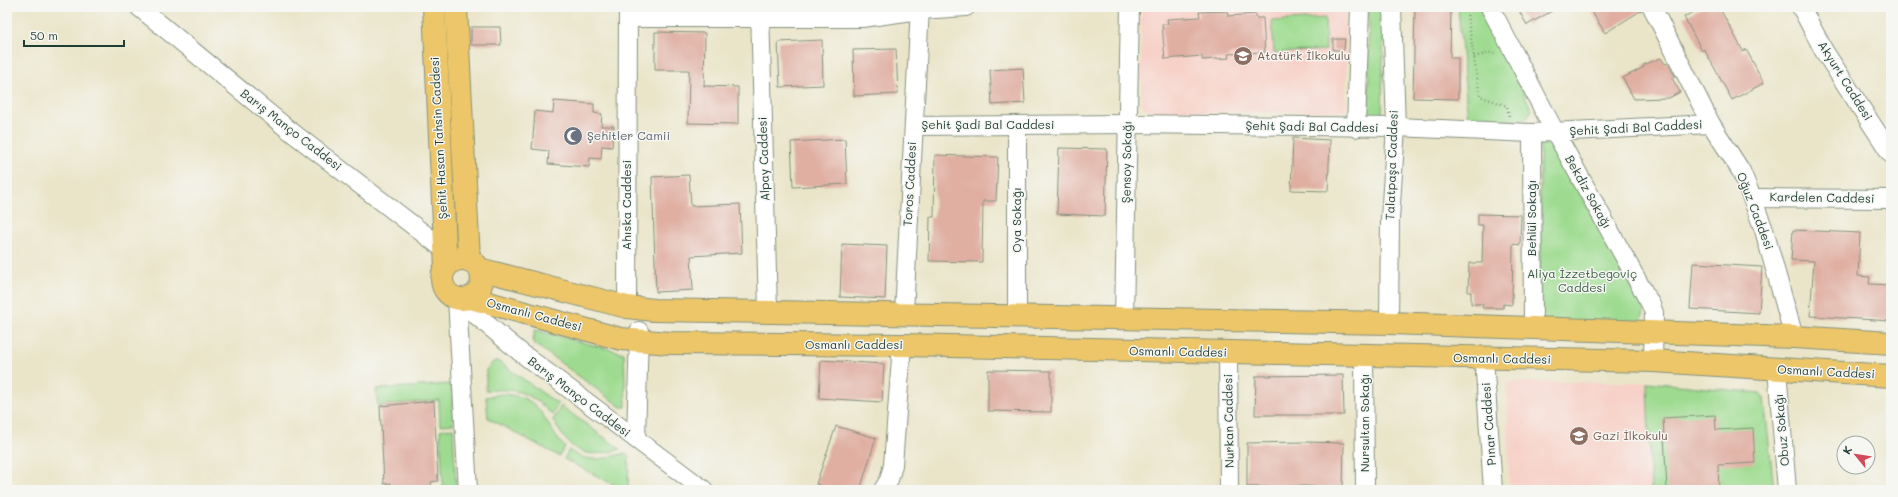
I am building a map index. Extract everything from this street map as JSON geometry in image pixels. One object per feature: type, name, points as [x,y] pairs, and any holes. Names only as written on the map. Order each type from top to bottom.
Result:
[{"type":"main road","name":"Şehit Hasan Tahsin Caddesi","points":[[434,7],[445,259]]},
{"type":"main road","name":"Şehit Hasan Tahsin Caddesi","points":[[456,7],[474,264]]},
{"type":"main road","points":[[474,264],[482,282],[476,294],[464,298],[452,296],[444,287],[442,280],[445,259],[474,264],[627,307],[674,311],[904,313],[1389,323],[1794,337],[1891,343]]},
{"type":"main road","name":"Osmanlı Caddesi","points":[[464,298],[633,337],[692,344],[902,346],[1653,361],[1891,376]]},
{"type":"main road","points":[[627,307],[616,310],[610,318],[610,328],[612,333],[633,337]]},
{"type":"street","name":"Barış Manço Caddesi","points":[[140,7],[445,259]]},
{"type":"street","points":[[628,13],[760,12],[862,18],[920,9],[966,7]]},
{"type":"street","name":"Şensoy Sokağı","points":[[1124,318],[1130,7]]},
{"type":"street","points":[[1356,128],[1360,7]]},
{"type":"street","name":"Talatpaşa Caddesi","points":[[1389,323],[1390,219],[1396,127],[1392,7]]},
{"type":"street","name":"Bekdiz Sokağı","points":[[1490,7],[1555,132],[1651,305],[1654,313],[1653,361]]},
{"type":"street","name":"Oğuz Caddesi","points":[[1652,7],[1711,124],[1741,171],[1770,251],[1794,337]]},
{"type":"street","name":"Akyurt Caddesi","points":[[1801,7],[1824,50],[1891,154]]},
{"type":"street","name":"Toros Caddesi","points":[[904,313],[920,9]]},
{"type":"street","name":"Alpay Caddesi","points":[[760,12],[768,312]]},
{"type":"street","name":"Ahıska Caddesi","points":[[627,307],[628,13]]},
{"type":"street","name":"Şehit Şadi Bal Caddesi","points":[[914,126],[1128,124],[1356,128],[1396,127],[1532,133],[1711,124]]},
{"type":"street","name":"Oya Sokağı","points":[[1017,125],[1017,316]]},
{"type":"street","name":"Behlül Sokağı","points":[[1532,133],[1533,328]]},
{"type":"street","name":"Kardelen Caddesi","points":[[1752,198],[1891,199]]},
{"type":"street","name":"Barış Manço Caddesi","points":[[464,298],[520,352],[704,490]]},
{"type":"street","points":[[464,298],[468,490]]},
{"type":"street","points":[[633,337],[636,439]]},
{"type":"street","points":[[883,490],[889,480],[893,465],[902,346]]},
{"type":"street","name":"Nurkan Caddesi","points":[[1228,353],[1229,490]]},
{"type":"street","name":"Nursultan Sokağı","points":[[1364,356],[1365,490]]},
{"type":"street","name":"Pınar Caddesi","points":[[1484,358],[1493,490]]},
{"type":"street","name":"Obuz Sokağı","points":[[1777,369],[1787,490]]},
{"type":"path","points":[[1466,7],[1480,96],[1507,106],[1509,110],[1508,132]]},
{"type":"path","points":[[1474,58],[1490,53],[1500,56],[1513,51]]},
{"type":"shaded area","name":"Atatürk İlkokulu","points":[[1346,7],[1346,111],[1150,113],[1141,104],[1141,8]]},
{"type":"shaded area","name":"Gazi İlkokulu","points":[[1507,382],[1647,382],[1651,490],[1509,490]]},
{"type":"green space","points":[[1369,7],[1384,7],[1382,117],[1368,114]]},
{"type":"green space","points":[[1458,7],[1480,7],[1532,110],[1526,119],[1468,120]]},
{"type":"green space","points":[[1325,18],[1326,50],[1274,53],[1272,21]]},
{"type":"green space","name":"Aliya İzzetbegoviç Caddesi","points":[[1549,137],[1645,311],[1638,324],[1540,323],[1540,140]]},
{"type":"green space","points":[[535,330],[624,353],[626,407],[621,407],[535,344],[533,340]]},
{"type":"green space","points":[[498,361],[558,404],[552,415],[537,401],[523,393],[506,390],[486,391],[486,370],[493,362]]},
{"type":"green space","points":[[1647,382],[1760,393],[1764,398],[1774,490],[1651,490]]},
{"type":"green space","points":[[451,384],[453,424],[440,425],[439,400],[378,406],[376,389]]},
{"type":"green space","points":[[502,394],[516,396],[535,405],[557,438],[565,447],[559,456],[488,418],[486,397]]},
{"type":"green space","points":[[561,406],[620,449],[597,454],[580,451],[573,446],[566,440],[553,420]]},
{"type":"green space","points":[[453,428],[456,486],[443,487],[440,430]]},
{"type":"green space","points":[[569,450],[589,459],[610,457],[625,453],[629,456],[628,488],[624,490],[564,459]]},
{"type":"building","points":[[1415,7],[1451,7],[1450,58],[1458,58],[1458,99],[1413,98]]},
{"type":"building","points":[[1517,7],[1559,7],[1527,25]]},
{"type":"building","points":[[1589,7],[1642,7],[1642,10],[1605,33]]},
{"type":"building","points":[[1703,7],[1719,7],[1743,51],[1746,49],[1764,83],[1732,100],[1704,49],[1702,51],[1684,17]]},
{"type":"building","points":[[1227,11],[1228,16],[1256,14],[1256,18],[1263,18],[1265,52],[1228,54],[1229,58],[1202,60],[1202,56],[1165,59],[1162,24],[1168,24],[1167,19],[1200,17],[1199,12]]},
{"type":"building","points":[[471,27],[500,27],[501,45],[471,45]]},
{"type":"building","points":[[655,32],[705,33],[704,86],[738,87],[738,124],[688,123],[689,70],[655,70]]},
{"type":"building","points":[[1333,39],[1345,39],[1344,50],[1333,50]]},
{"type":"building","points":[[822,40],[823,85],[780,87],[778,42]]},
{"type":"building","points":[[896,49],[898,94],[854,96],[853,50]]},
{"type":"building","points":[[1661,58],[1665,64],[1668,63],[1675,77],[1672,78],[1680,92],[1669,98],[1634,99],[1623,78],[1644,67],[1643,65]]},
{"type":"building","points":[[1023,68],[1025,103],[992,105],[990,70]]},
{"type":"building","name":"Şehitler Camii","points":[[554,101],[594,104],[594,113],[602,114],[601,126],[614,126],[612,147],[602,146],[601,159],[590,158],[589,167],[548,164],[549,151],[532,149],[535,111],[553,113]]},
{"type":"building","points":[[1293,138],[1330,140],[1328,191],[1291,190]]},
{"type":"building","points":[[845,139],[847,184],[793,187],[791,142]]},
{"type":"building","points":[[1059,148],[1107,149],[1105,216],[1057,214]]},
{"type":"building","points":[[935,155],[998,157],[996,201],[983,201],[982,262],[929,261],[930,217],[934,217]]},
{"type":"building","points":[[689,175],[691,206],[740,204],[742,253],[691,256],[693,290],[656,292],[652,177]]},
{"type":"building","points":[[1478,214],[1521,215],[1520,245],[1513,244],[1512,305],[1503,304],[1503,308],[1482,308],[1483,304],[1471,304],[1471,292],[1468,292],[1469,263],[1482,263],[1483,225],[1478,225]]},
{"type":"building","points":[[1793,230],[1860,233],[1858,276],[1870,277],[1869,284],[1891,285],[1891,321],[1810,316],[1814,261],[1791,260]]},
{"type":"building","points":[[842,244],[887,246],[885,299],[840,297]]},
{"type":"building","points":[[1693,263],[1762,267],[1759,313],[1690,309]]},
{"type":"building","points":[[821,360],[884,364],[882,402],[819,398]]},
{"type":"building","points":[[988,370],[1051,371],[1051,412],[988,411]]},
{"type":"building","points":[[1343,375],[1344,415],[1255,415],[1256,376]]},
{"type":"building","points":[[434,401],[438,481],[431,482],[432,490],[392,490],[391,483],[384,484],[380,406]]},
{"type":"building","points":[[1715,415],[1716,430],[1753,428],[1755,463],[1718,465],[1719,490],[1667,490],[1663,418]]},
{"type":"building","points":[[836,426],[876,438],[860,490],[833,490],[816,484]]},
{"type":"building","points":[[1247,443],[1344,443],[1343,488],[1305,486],[1247,487]]},
{"type":"place","name":"Atatürk İlkokulu","points":[[1243,56]]},
{"type":"place","name":"Şehitler Camii","points":[[573,136]]},
{"type":"place","name":"Gazi İlkokulu","points":[[1579,436]]}]
